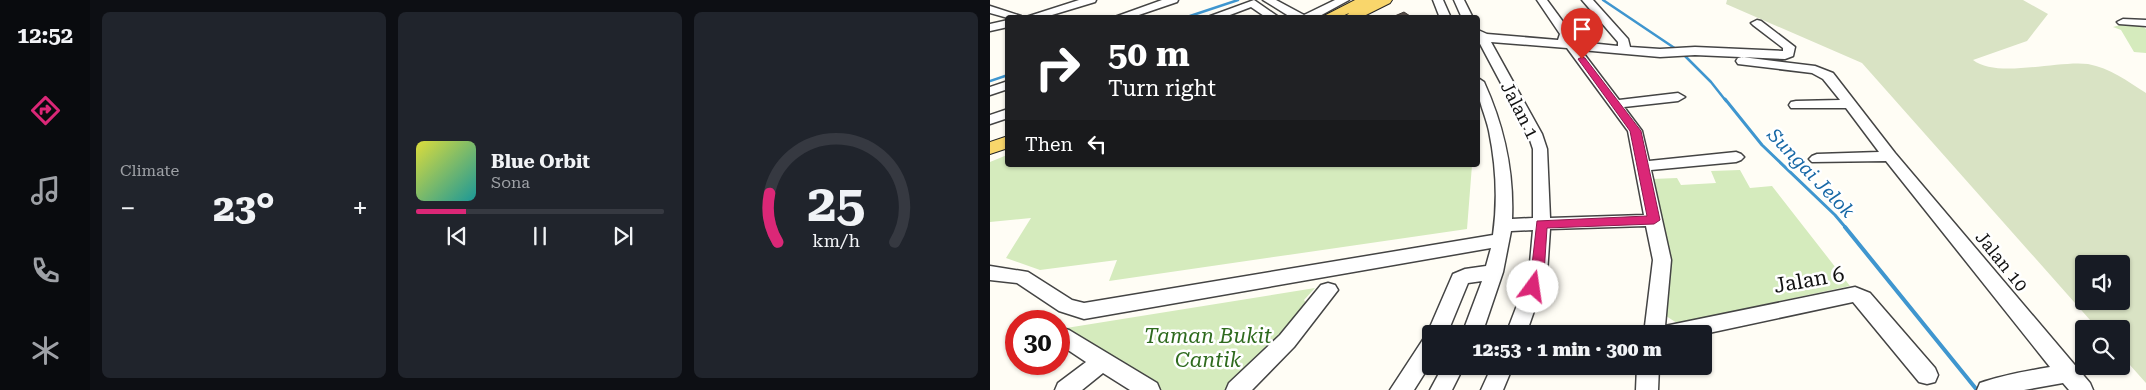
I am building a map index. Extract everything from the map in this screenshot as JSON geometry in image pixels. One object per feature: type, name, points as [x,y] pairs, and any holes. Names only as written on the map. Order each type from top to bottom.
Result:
[{"type":"main road","points":[[1333,15],[1366,0]]},
{"type":"main road","points":[[1354,15],[1385,0]]},
{"type":"main road","points":[[990,148],[1005,142]]},
{"type":"main road","points":[[990,156],[1005,151]]},
{"type":"street","points":[[1038,15],[1090,0]]},
{"type":"street","points":[[1126,15],[1173,0]]},
{"type":"street","points":[[1268,0],[1296,15]]},
{"type":"street","points":[[1312,15],[1344,0]]},
{"type":"street","points":[[1459,0],[1466,15]]},
{"type":"street","points":[[1542,0],[1566,34],[1567,44],[1636,131],[1662,260],[1655,325]]},
{"type":"street","points":[[1587,0],[1624,42],[1624,50]]},
{"type":"street","points":[[1217,15],[1249,1],[1271,15]]},
{"type":"street","points":[[1438,1],[1445,15]]},
{"type":"street","points":[[1066,7],[1076,15]]},
{"type":"street","points":[[990,9],[1008,15]]},
{"type":"street","points":[[2123,22],[2145,23]]},
{"type":"street","points":[[1480,36],[1660,53],[1695,51],[1773,55],[1789,53],[1790,46],[1757,23]]},
{"type":"street","points":[[990,28],[1005,24]]},
{"type":"street","name":"Jalan 1","points":[[1480,38],[1535,134],[1540,149],[1542,240],[1538,274],[1519,325]]},
{"type":"street","name":"Jalan 10","points":[[1742,61],[1815,70],[1828,76],[1890,156],[2082,390]]},
{"type":"street","points":[[990,91],[1005,86]]},
{"type":"street","points":[[1475,325],[1494,272],[1502,233],[1505,183],[1500,141],[1480,86]]},
{"type":"street","points":[[1616,104],[1678,97]]},
{"type":"street","points":[[990,98],[1005,102]]},
{"type":"street","points":[[1796,105],[1848,104]]},
{"type":"street","points":[[990,120],[1005,114]]},
{"type":"street","points":[[1816,159],[1890,156]]},
{"type":"street","points":[[1643,166],[1736,157]]},
{"type":"street","points":[[990,273],[1021,277],[1066,306],[1084,311],[1502,233],[1541,224],[1654,220]]},
{"type":"street","points":[[1441,325],[1460,279],[1465,276],[1494,272]]},
{"type":"street","points":[[1237,390],[1287,341],[1328,290]]},
{"type":"street","name":"Jalan 6","points":[[1708,325],[1855,294],[1864,298],[1926,375]]},
{"type":"street","points":[[1070,341],[1149,390]]},
{"type":"street","points":[[1401,390],[1422,360]]},
{"type":"street","points":[[1066,390],[1102,361]]},
{"type":"street","points":[[1988,390],[2022,381],[2068,373]]},
{"type":"street","points":[[1441,390],[1449,375]]},
{"type":"street","points":[[1492,390],[1499,375]]},
{"type":"street","points":[[1647,390],[1648,375]]},
{"type":"green space","points":[[1727,0],[2023,0],[2048,14],[2027,41],[1973,60],[1997,68],[2012,69],[2075,63],[2088,64],[2111,72],[2146,93],[2146,383],[2130,365],[2130,320],[2090,320],[2081,310],[2130,310],[2130,255],[2075,255],[2075,303],[1862,63],[1726,4]]},
{"type":"green space","points":[[2120,25],[2142,26],[2146,29],[2146,53],[2134,52],[2121,30],[2113,27]]},
{"type":"green space","points":[[1005,156],[1005,167],[1472,167],[1467,229],[1109,281],[1117,260],[1040,270],[1006,258],[1031,218],[990,222],[990,162]]},
{"type":"green space","points":[[1740,170],[1750,188],[1772,186],[1850,286],[1677,323],[1666,316],[1652,179],[1677,178],[1681,185],[1716,183],[1711,171]]},
{"type":"green space","name":"Taman Bukit Cantik","points":[[1315,288],[1304,300],[1308,306],[1227,390],[1162,390],[1070,335],[1070,327]]},
{"type":"building","points":[[1404,12],[1408,15],[1397,15]]},
{"type":"waterway","points":[[1193,15],[1238,0]]},
{"type":"waterway","name":"Sungai Jelok","points":[[1603,0],[1676,49]]},
{"type":"waterway","name":"Sungai Jelok","points":[[1683,54],[1711,82],[1726,101]]},
{"type":"waterway","points":[[990,81],[1005,76]]},
{"type":"waterway","name":"Sungai Jelok","points":[[1725,99],[1762,145],[1835,215],[1846,228]]},
{"type":"waterway","name":"Sungai Jelok","points":[[1845,227],[1977,390]]},
{"type":"route","points":[[1533,287],[1538,274],[1542,240],[1541,224],[1654,220],[1636,131],[1582,59]]}]
